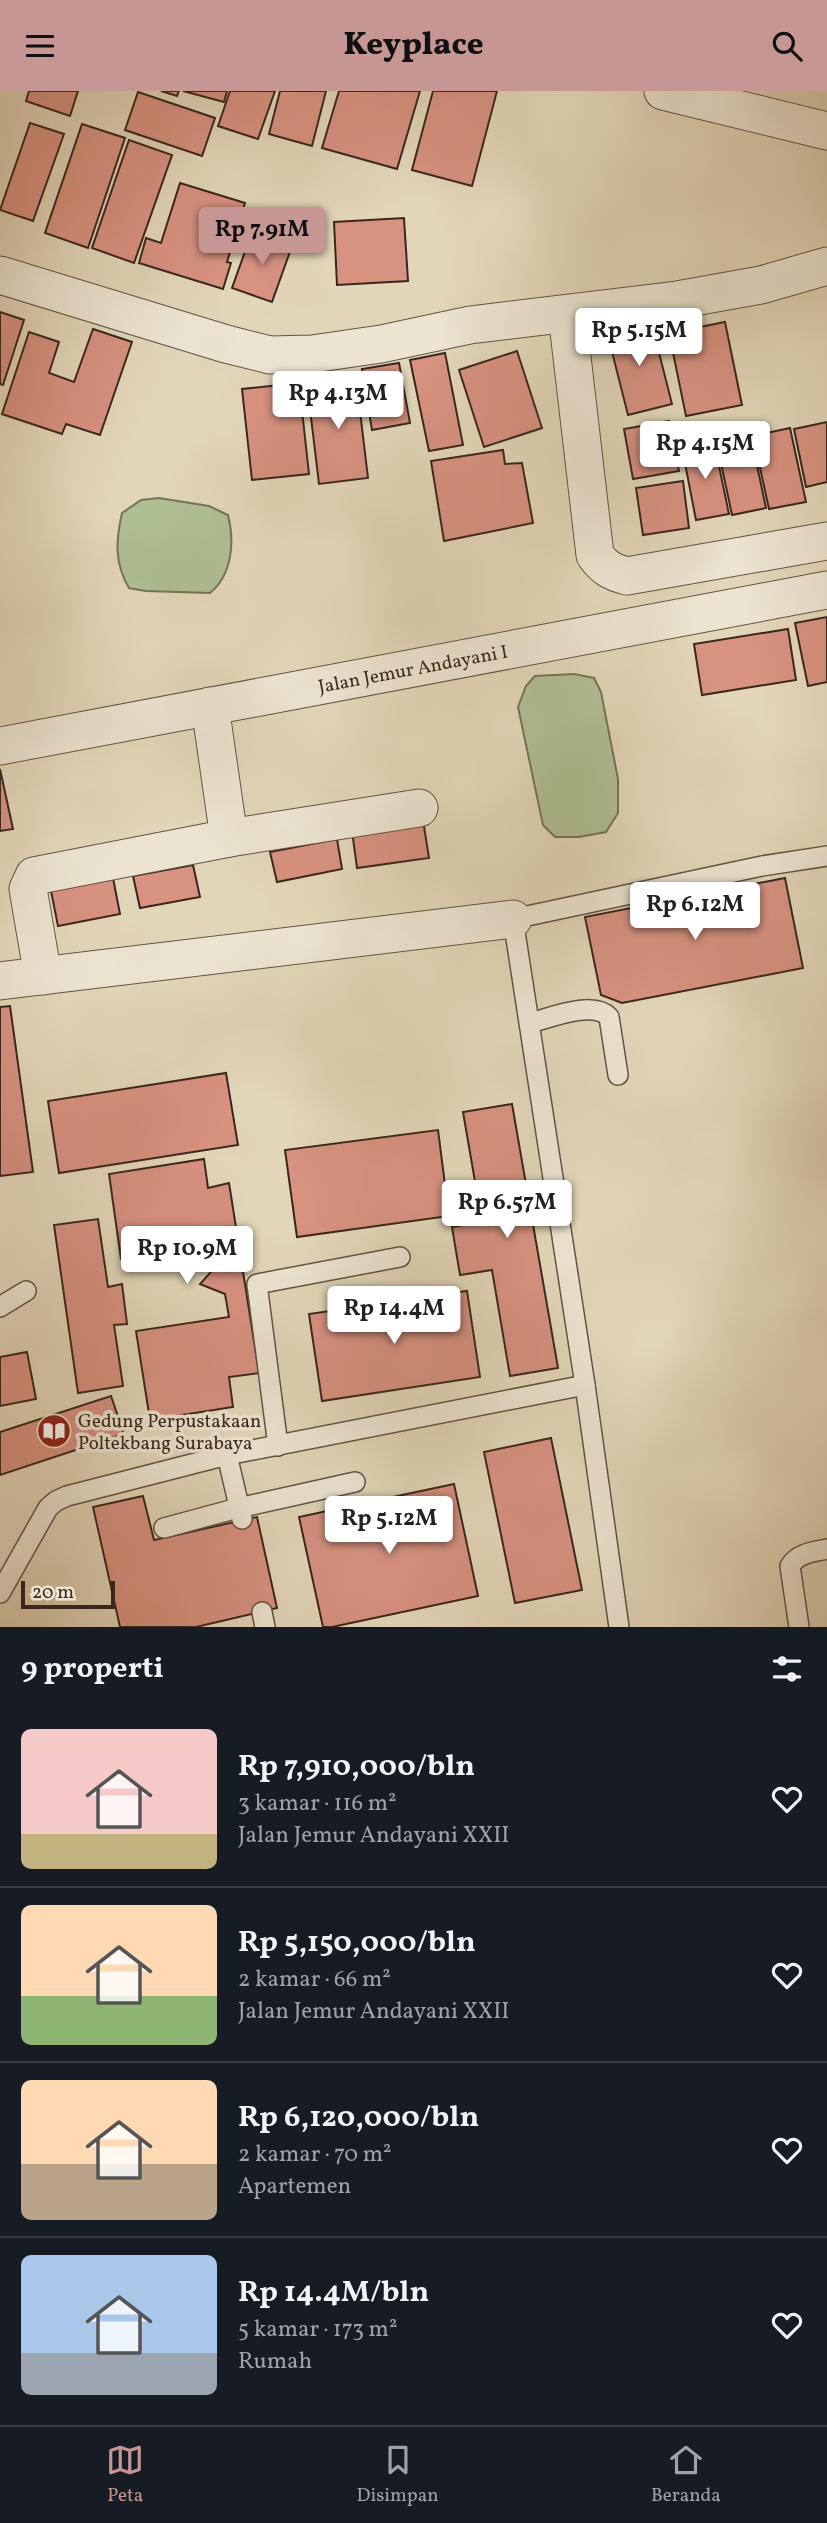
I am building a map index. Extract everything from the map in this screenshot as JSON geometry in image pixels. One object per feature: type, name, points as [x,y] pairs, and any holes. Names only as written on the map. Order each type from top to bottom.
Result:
[{"type":"street","points":[[663,91],[827,131]]},
{"type":"street","points":[[0,275],[226,344],[271,355],[367,346],[470,324],[677,300],[761,285],[827,266]]},
{"type":"street","points":[[567,314],[595,555],[601,564],[611,572],[627,576],[827,541]]},
{"type":"street","points":[[611,572],[617,632]]},
{"type":"street","name":"Jalan Jemur Andayani I","points":[[0,746],[617,632],[827,590]]},
{"type":"street","points":[[210,706],[229,838]]},
{"type":"street","points":[[43,976],[28,889],[29,881],[34,876],[229,838],[419,808]]},
{"type":"street","points":[[0,981],[513,919]]},
{"type":"lane","points":[[618,1627],[585,1385],[513,919],[771,865],[827,856]]},
{"type":"lane","points":[[530,1023],[585,1009],[596,1009],[605,1013],[609,1017],[618,1075]]},
{"type":"lane","points":[[278,1446],[257,1284],[400,1257]]},
{"type":"lane","points":[[0,1307],[26,1291]]},
{"type":"lane","points":[[0,1593],[40,1520],[56,1501],[227,1455],[585,1385]]},
{"type":"lane","points":[[227,1455],[240,1514]]},
{"type":"lane","points":[[164,1528],[240,1514],[355,1482]]},
{"type":"lane","points":[[799,1627],[790,1566],[803,1554],[827,1549]]},
{"type":"green space","points":[[159,498],[209,506],[228,515],[230,557],[223,577],[210,593],[146,591],[129,588],[124,579],[118,551],[122,513],[141,500]]},
{"type":"green space","points":[[574,674],[594,678],[601,692],[618,779],[618,813],[606,832],[579,837],[555,837],[543,825],[518,707],[526,686],[535,676]]},
{"type":"building","points":[[29,91],[78,91],[70,116],[26,101]]},
{"type":"building","points":[[161,91],[179,91],[177,96]]},
{"type":"building","points":[[183,91],[227,91],[224,102]]},
{"type":"building","points":[[230,91],[275,91],[258,139],[218,126]]},
{"type":"building","points":[[280,91],[326,91],[312,146],[269,134]]},
{"type":"building","points":[[339,91],[420,91],[397,169],[322,148]]},
{"type":"building","points":[[433,91],[497,91],[472,186],[412,170]]},
{"type":"building","points":[[138,92],[215,118],[202,156],[125,130]]},
{"type":"building","points":[[30,123],[64,134],[33,221],[0,210]]},
{"type":"building","points":[[82,124],[125,138],[88,248],[45,233]]},
{"type":"building","points":[[129,140],[172,155],[134,263],[92,248]]},
{"type":"building","points":[[180,183],[245,203],[227,262],[231,263],[223,289],[139,263],[146,238],[161,243]]},
{"type":"building","points":[[404,218],[408,281],[337,285],[334,222]]},
{"type":"building","points":[[252,232],[292,246],[272,302],[232,288]]},
{"type":"building","points":[[0,312],[24,320],[3,385],[0,384]]},
{"type":"building","points":[[651,321],[672,404],[628,415],[607,332]]},
{"type":"building","points":[[725,322],[742,405],[686,416],[669,333]]},
{"type":"building","points":[[93,329],[132,342],[100,435],[66,424],[62,434],[2,414],[29,332],[59,342],[49,373],[74,382]]},
{"type":"building","points":[[517,351],[542,428],[484,447],[459,370]]},
{"type":"building","points":[[445,353],[463,445],[429,451],[410,360]]},
{"type":"building","points":[[399,363],[410,423],[372,430],[362,369]]},
{"type":"building","points":[[356,378],[368,478],[319,484],[307,384]]},
{"type":"building","points":[[299,383],[309,474],[252,480],[242,389]]},
{"type":"building","points":[[669,421],[679,471],[633,479],[624,429]]},
{"type":"building","points":[[827,422],[827,482],[806,487],[794,429]]},
{"type":"building","points":[[790,428],[806,502],[769,509],[753,436]]},
{"type":"building","points":[[751,437],[766,508],[732,515],[717,444]]},
{"type":"building","points":[[714,442],[729,514],[696,520],[682,448]]},
{"type":"building","points":[[503,450],[505,464],[522,463],[533,523],[444,541],[431,461]]},
{"type":"building","points":[[683,481],[689,528],[643,535],[636,488]]},
{"type":"building","points":[[827,617],[827,682],[808,686],[795,623]]},
{"type":"building","points":[[788,629],[796,680],[702,695],[694,644]]},
{"type":"building","points":[[0,769],[13,829],[0,831]]},
{"type":"building","points":[[423,820],[429,858],[357,868],[352,831]]},
{"type":"building","points":[[337,839],[342,869],[277,882],[270,852]]},
{"type":"building","points":[[193,865],[200,897],[140,908],[133,876]]},
{"type":"building","points":[[113,878],[120,914],[58,926],[51,891]]},
{"type":"building","points":[[785,878],[803,968],[622,1003],[601,995],[585,917]]},
{"type":"building","points":[[10,1006],[33,1172],[0,1176],[0,1007]]},
{"type":"building","points":[[226,1073],[238,1145],[59,1173],[48,1101]]},
{"type":"building","points":[[512,1104],[558,1368],[510,1376],[492,1270],[460,1275],[452,1227],[482,1222],[463,1112]]},
{"type":"building","points":[[438,1130],[449,1216],[297,1237],[285,1150]]},
{"type":"building","points":[[204,1159],[208,1188],[229,1183],[259,1373],[229,1377],[233,1407],[150,1420],[136,1331],[229,1317],[225,1294],[200,1284],[219,1263],[216,1244],[121,1259],[109,1174]]},
{"type":"building","points":[[98,1219],[108,1287],[122,1284],[127,1324],[114,1325],[123,1386],[78,1393],[54,1225]]},
{"type":"building","points":[[467,1291],[480,1377],[322,1401],[309,1314]]},
{"type":"building","points":[[27,1352],[36,1399],[0,1406],[0,1357]]},
{"type":"building","points":[[111,1396],[124,1434],[0,1475],[0,1432]]},
{"type":"building","points":[[551,1438],[582,1590],[515,1603],[484,1452]]},
{"type":"building","points":[[454,1484],[478,1596],[323,1627],[299,1517]]},
{"type":"building","points":[[143,1496],[154,1540],[257,1517],[277,1608],[196,1627],[120,1627],[93,1507]]},
{"type":"place","name":"Gedung Perpustakaan Poltekbang Surabaya","points":[[54,1431]]}]
